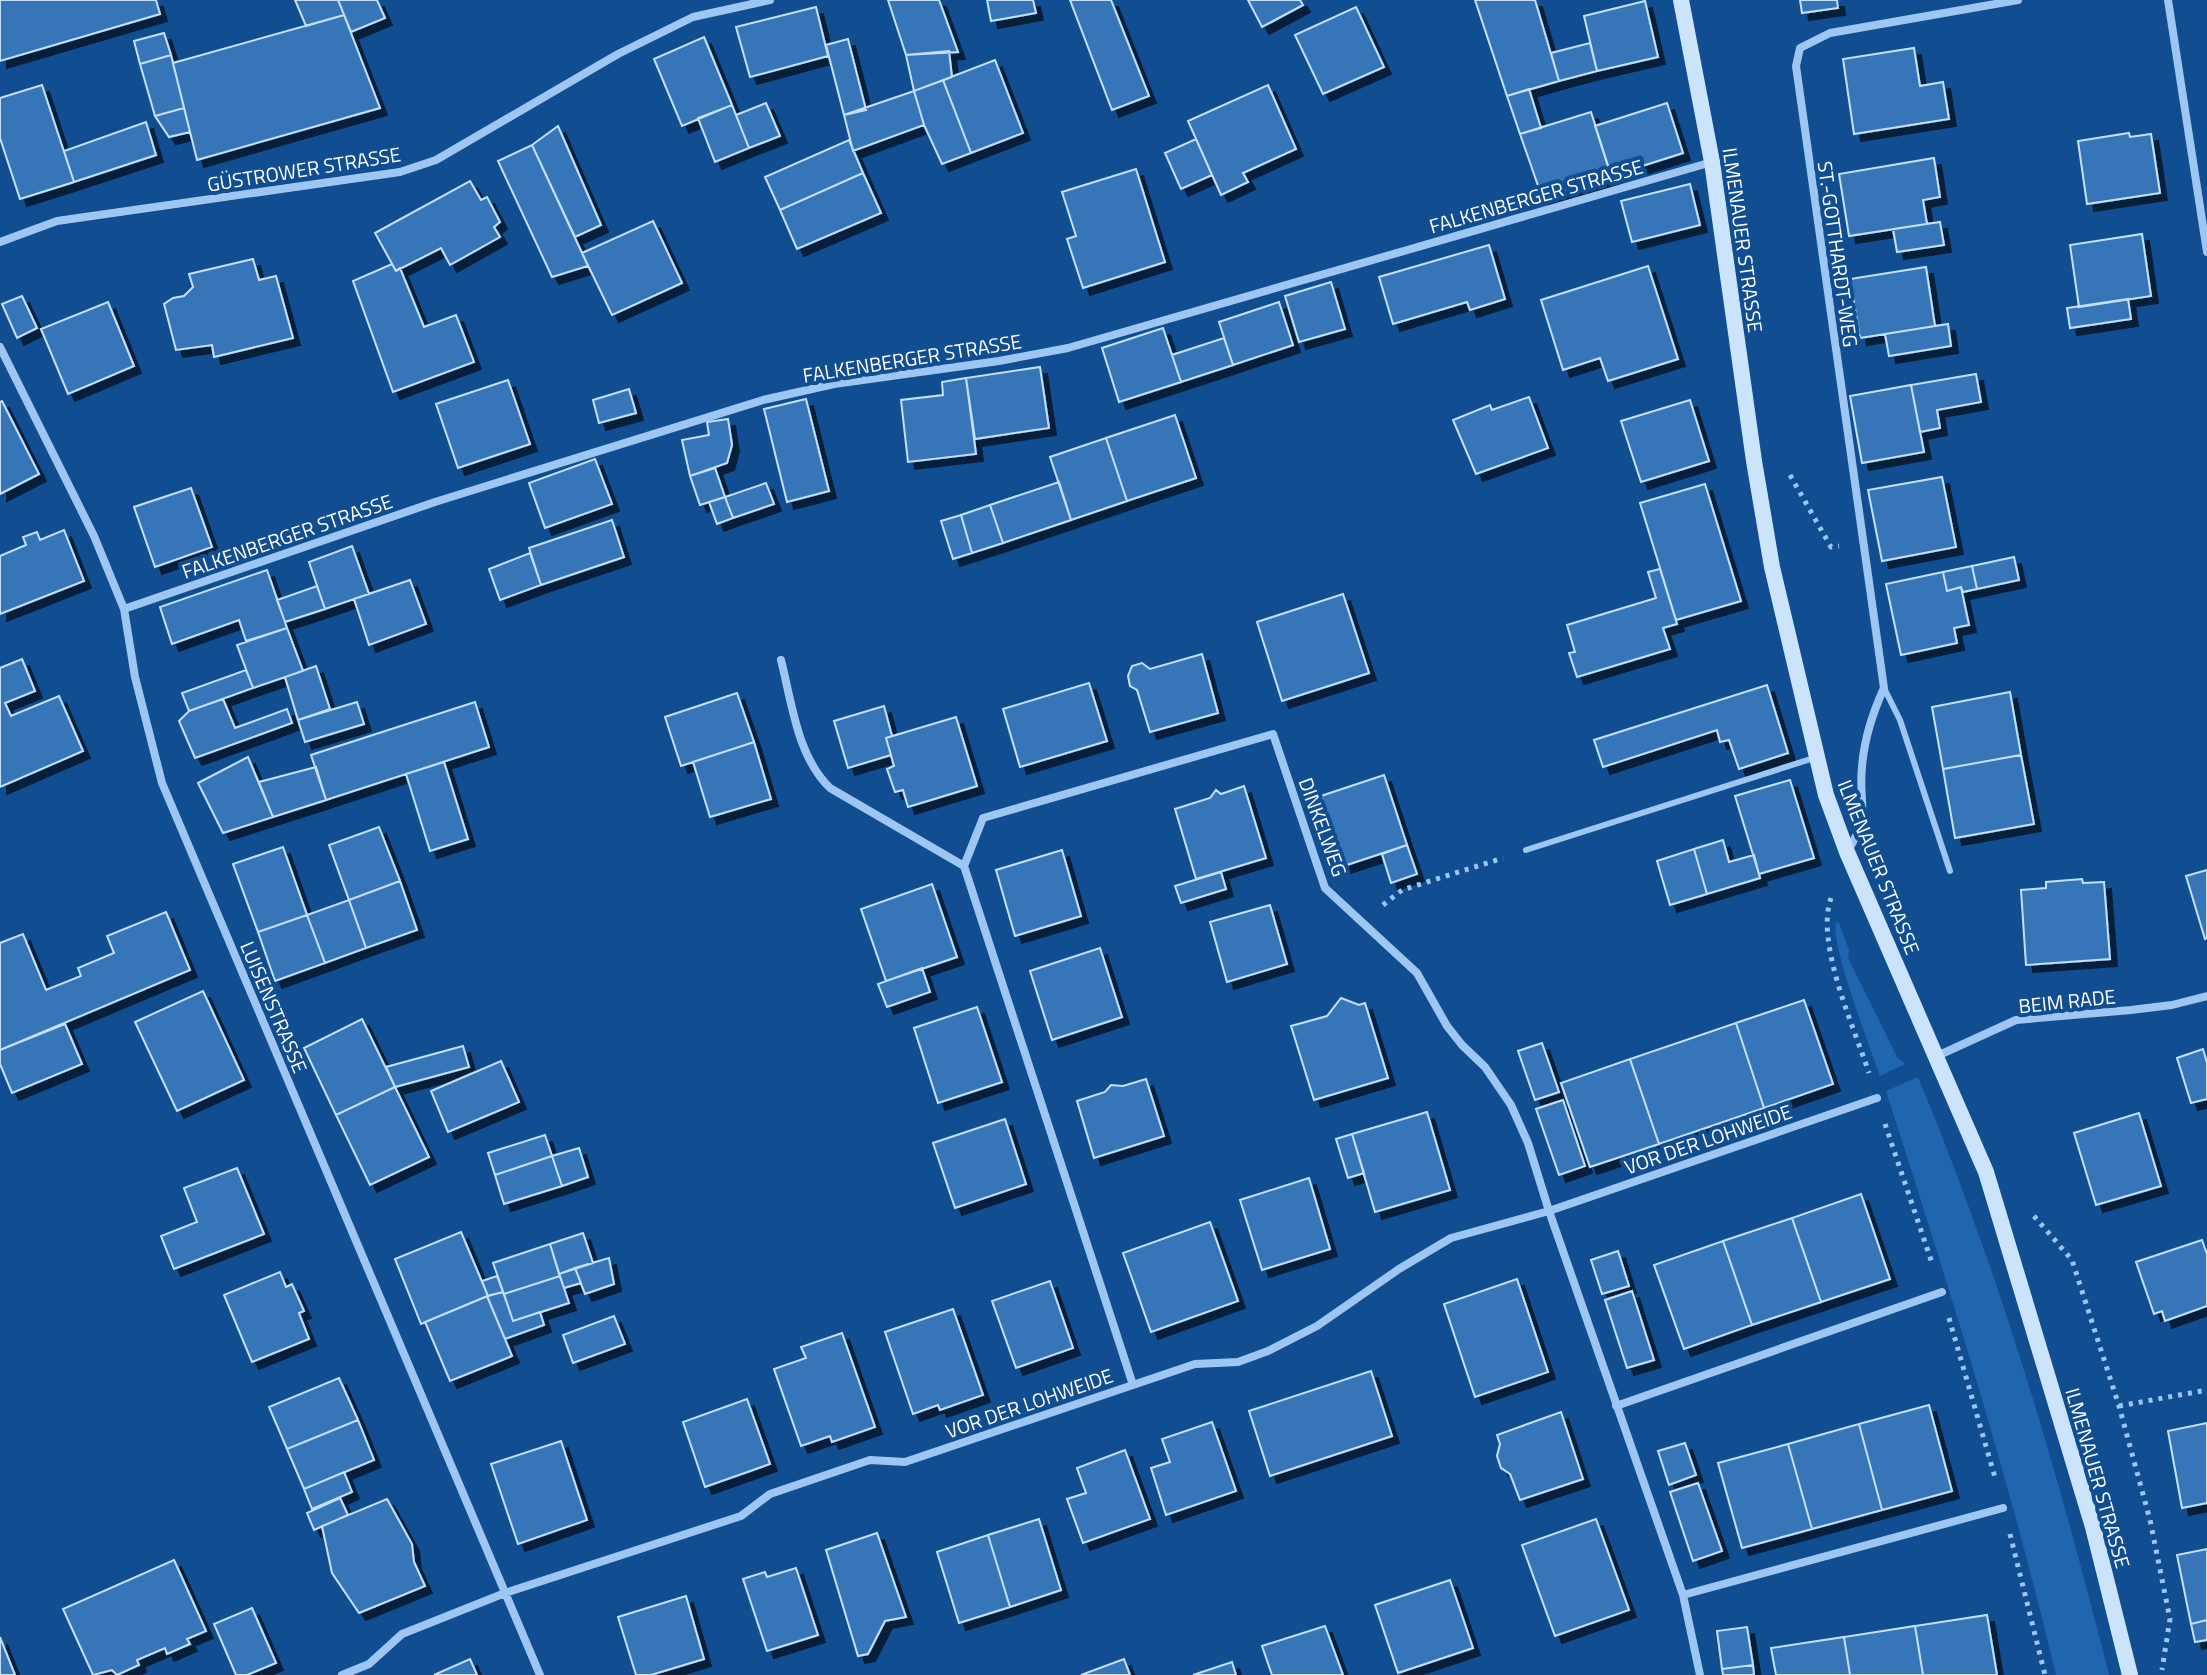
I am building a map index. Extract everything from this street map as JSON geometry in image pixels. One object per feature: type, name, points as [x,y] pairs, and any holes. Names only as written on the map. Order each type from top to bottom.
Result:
[{"type":"street","name":"GÜSTROWER STRASSE","points":[[0,242],[57,221],[400,172],[436,160],[618,54],[693,17],[770,0]]},
{"type":"street","name":"ILMENAUER STRASSE","points":[[1681,0],[1712,162],[1754,461],[1788,640],[1826,795],[1847,852],[1986,1172],[2093,1527],[2130,1675]]},
{"type":"street","name":"ST.-GOTTHARDT-WEG","points":[[1847,852],[1859,833],[1864,811],[1861,768],[1873,714],[1884,688],[1796,66],[1800,48],[1830,33],[2018,0]]},
{"type":"street","points":[[2168,0],[2207,252]]},
{"type":"street","name":"FALKENBERGER STRASSE","points":[[124,609],[435,502],[763,400],[834,384],[1068,348],[1712,162]]},
{"type":"street","name":"LUISENSTRASSE","points":[[0,347],[94,536],[124,609],[135,677],[162,783],[540,1675]]},
{"type":"street","points":[[781,660],[807,758],[817,775],[830,788],[964,866],[1133,1385]]},
{"type":"street","name":"DINKELWEG","points":[[964,866],[983,818],[1273,734],[1325,888],[1417,973],[1447,1026],[1485,1067],[1511,1105],[1528,1143],[1549,1211]]},
{"type":"street","name":"BEIM RADE","points":[[1937,1056],[2016,1020],[2172,1005],[2207,996]]},
{"type":"street","name":"VOR DER LOHWEIDE","points":[[342,1675],[369,1664],[402,1634],[505,1593],[741,1516],[770,1494],[870,1460],[905,1462],[1195,1364],[1238,1362],[1268,1351],[1317,1326],[1399,1269],[1451,1238],[1549,1211],[1877,1098]]},
{"type":"street","points":[[1549,1211],[1683,1595],[1700,1675]]},
{"type":"street","points":[[1616,1406],[1942,1292]]},
{"type":"street","points":[[1683,1595],[2003,1508]]},
{"type":"lane","name":"ST.-GOTTHARDT-WEG","points":[[1884,688],[1900,720],[1950,871]]},
{"type":"lane","points":[[1526,850],[1817,757]]},
{"type":"path","points":[[1754,461],[1781,460],[1831,547],[1863,542]]},
{"type":"path","points":[[1362,922],[1402,890],[1526,850]]},
{"type":"path","points":[[1847,852],[1828,905],[1826,929],[1830,954],[1942,1292],[2003,1508],[2045,1675]]},
{"type":"path","points":[[2032,1214],[2072,1260],[2119,1406],[2150,1520],[2170,1619],[2161,1675]]},
{"type":"path","points":[[2119,1406],[2207,1390]]},
{"type":"shaded area","points":[[1836,923],[1839,923],[1849,950],[1848,958],[1897,1057],[1905,1064],[1880,1076],[1845,974]]},
{"type":"shaded area","points":[[1918,1077],[1975,1224],[2025,1373],[2109,1675],[2056,1675],[1998,1454],[1886,1091]]},
{"type":"building","points":[[0,0],[156,0],[160,14],[0,61]]},
{"type":"building","points":[[295,0],[338,0],[344,15],[306,26]]},
{"type":"building","points":[[338,0],[377,0],[385,18],[351,32]]},
{"type":"building","points":[[888,0],[939,0],[958,52],[906,55]]},
{"type":"building","points":[[987,0],[1033,0],[1036,13],[991,21]]},
{"type":"building","points":[[1070,0],[1111,0],[1149,96],[1112,110]]},
{"type":"building","points":[[1248,0],[1300,0],[1303,5],[1262,27]]},
{"type":"building","points":[[1475,0],[1535,0],[1559,81],[1507,96]]},
{"type":"building","points":[[1800,0],[1837,0],[1838,8],[1802,13]]},
{"type":"building","points":[[1645,1],[1658,57],[1597,71],[1584,16]]},
{"type":"building","points":[[816,7],[828,56],[750,77],[736,27]]},
{"type":"building","points":[[1356,7],[1384,67],[1323,94],[1295,35]]},
{"type":"building","points":[[344,15],[380,108],[197,160],[173,63]]},
{"type":"building","points":[[164,33],[171,55],[140,64],[134,41]]},
{"type":"building","points":[[704,37],[732,105],[682,126],[654,59]]},
{"type":"building","points":[[848,39],[866,110],[844,115],[826,45]]},
{"type":"building","points":[[1590,43],[1597,71],[1559,81],[1551,53]]},
{"type":"building","points":[[1914,48],[1920,86],[1943,82],[1949,119],[1854,134],[1843,59]]},
{"type":"building","points":[[949,51],[952,77],[914,91],[906,55]]},
{"type":"building","points":[[171,55],[184,108],[155,116],[140,64]]},
{"type":"building","points":[[995,60],[1023,133],[971,153],[943,80]]},
{"type":"building","points":[[943,80],[971,153],[942,164],[924,125],[914,91]]},
{"type":"building","points":[[42,85],[74,182],[20,199],[0,138],[0,98]]},
{"type":"building","points":[[1268,85],[1296,149],[1243,173],[1248,182],[1221,195],[1188,121]]},
{"type":"building","points":[[1529,89],[1541,128],[1520,134],[1507,96]]},
{"type":"building","points":[[914,91],[924,125],[853,151],[844,115]]},
{"type":"building","points":[[766,103],[780,136],[749,148],[736,115]]},
{"type":"building","points":[[1667,103],[1683,153],[1611,176],[1595,126]]},
{"type":"building","points":[[732,105],[749,148],[715,162],[698,118]]},
{"type":"building","points":[[184,108],[190,132],[169,137],[155,116]]},
{"type":"building","points":[[1591,112],[1612,178],[1543,200],[1520,134]]},
{"type":"building","points":[[146,122],[156,155],[74,182],[64,151]]},
{"type":"building","points":[[558,126],[601,225],[575,237],[532,145]]},
{"type":"building","points":[[2129,133],[2130,137],[2151,134],[2160,193],[2087,204],[2078,141]]},
{"type":"building","points":[[1196,139],[1212,175],[1181,189],[1165,153]]},
{"type":"building","points":[[849,140],[863,173],[780,210],[765,177]]},
{"type":"building","points":[[532,145],[588,266],[552,277],[498,161]]},
{"type":"building","points":[[1934,158],[1940,197],[1923,200],[1927,224],[1849,236],[1839,174]]},
{"type":"building","points":[[1136,169],[1165,262],[1083,288],[1067,239],[1076,236],[1062,192]]},
{"type":"building","points":[[863,173],[881,213],[797,249],[780,210]]},
{"type":"building","points":[[470,181],[481,200],[487,197],[500,222],[494,227],[500,237],[450,265],[441,248],[396,271],[375,233]]},
{"type":"building","points":[[1690,184],[1700,225],[1632,242],[1621,201]]},
{"type":"building","points":[[653,221],[682,283],[612,315],[582,253]]},
{"type":"building","points":[[1940,222],[1944,245],[1897,252],[1893,229]]},
{"type":"building","points":[[2142,234],[2151,296],[2079,307],[2070,245]]},
{"type":"building","points":[[1489,245],[1505,299],[1470,310],[1467,302],[1393,324],[1379,277]]},
{"type":"building","points":[[253,259],[259,280],[276,276],[293,338],[214,357],[212,345],[176,350],[164,304],[184,296],[193,287],[189,274]]},
{"type":"building","points":[[392,264],[396,271],[400,268],[424,327],[456,315],[474,362],[393,392],[353,281]]},
{"type":"building","points":[[1648,266],[1678,359],[1608,381],[1600,358],[1563,370],[1541,300]]},
{"type":"building","points":[[1926,267],[1935,326],[1860,338],[1850,279]]},
{"type":"building","points":[[1331,282],[1345,329],[1299,342],[1285,296]]},
{"type":"building","points":[[22,296],[37,328],[17,338],[2,304]]},
{"type":"building","points":[[2128,299],[2131,319],[2070,328],[2067,308]]},
{"type":"building","points":[[108,302],[134,366],[68,394],[41,329]]},
{"type":"building","points":[[1279,302],[1293,345],[1233,365],[1219,322]]},
{"type":"building","points":[[1948,324],[1951,346],[1889,356],[1885,334]]},
{"type":"building","points":[[1163,328],[1181,382],[1119,402],[1102,348]]},
{"type":"building","points":[[1224,338],[1233,365],[1181,382],[1172,355]]},
{"type":"building","points":[[1040,367],[1049,428],[975,439],[966,378]]},
{"type":"building","points":[[1976,374],[1981,402],[1937,410],[1940,428],[1920,432],[1911,385]]},
{"type":"building","points":[[966,378],[976,454],[908,462],[901,400],[943,395],[942,382]]},
{"type":"building","points":[[508,380],[530,444],[458,468],[436,404]]},
{"type":"building","points":[[1911,385],[1924,452],[1862,463],[1850,396]]},
{"type":"building","points":[[629,389],[636,413],[599,423],[593,400]]},
{"type":"building","points":[[1529,397],[1548,448],[1476,474],[1453,420],[1490,405],[1492,410]]},
{"type":"building","points":[[806,399],[829,491],[787,502],[764,409]]},
{"type":"building","points":[[1690,400],[1709,461],[1641,482],[1621,421]]},
{"type":"building","points":[[0,402],[39,474],[0,494]]},
{"type":"building","points":[[1175,415],[1196,478],[1127,501],[1106,438]]},
{"type":"building","points":[[728,419],[732,445],[727,463],[690,476],[682,440],[709,435],[707,422]]},
{"type":"building","points":[[1106,438],[1127,501],[1071,520],[1050,457]]},
{"type":"building","points":[[595,459],[612,504],[545,528],[529,483]]},
{"type":"building","points":[[715,468],[725,497],[700,505],[690,476]]},
{"type":"building","points":[[1942,477],[1956,547],[1882,561],[1868,490]]},
{"type":"building","points":[[1059,482],[1071,520],[1003,543],[990,505]]},
{"type":"building","points":[[766,483],[774,504],[733,518],[725,497]]},
{"type":"building","points":[[1705,484],[1741,601],[1676,620],[1640,503]]},
{"type":"building","points":[[191,488],[212,547],[155,567],[134,507]]},
{"type":"building","points":[[725,497],[733,518],[717,524],[709,502]]},
{"type":"building","points":[[990,505],[1003,543],[972,553],[961,515]]},
{"type":"building","points":[[961,515],[972,553],[953,559],[941,521]]},
{"type":"building","points":[[612,520],[624,557],[541,585],[529,548]]},
{"type":"building","points":[[64,530],[84,581],[0,614],[0,556],[26,545],[23,537],[37,532],[40,540]]},
{"type":"building","points":[[352,546],[369,594],[325,609],[309,562]]},
{"type":"building","points":[[530,553],[541,585],[500,600],[489,569]]},
{"type":"building","points":[[2014,557],[2019,580],[1977,589],[1972,566]]},
{"type":"building","points":[[1972,566],[1977,589],[1963,592],[1961,587],[1947,591],[1943,572]]},
{"type":"building","points":[[1660,569],[1677,624],[1663,628],[1670,649],[1577,677],[1569,653],[1575,652],[1567,625],[1656,598],[1648,572]]},
{"type":"building","points":[[267,570],[287,628],[246,641],[239,620],[172,644],[160,607]]},
{"type":"building","points":[[1943,572],[1947,591],[1961,587],[1969,625],[1954,628],[1957,643],[1901,655],[1886,584]]},
{"type":"building","points":[[410,580],[426,624],[369,645],[354,599]]},
{"type":"building","points":[[317,586],[325,609],[285,622],[277,600]]},
{"type":"building","points":[[1343,594],[1369,673],[1282,701],[1257,622]]},
{"type":"building","points":[[287,628],[303,671],[253,688],[237,645]]},
{"type":"building","points":[[1202,654],[1218,713],[1150,732],[1137,690],[1130,686],[1128,676],[1132,666],[1142,663],[1150,669]]},
{"type":"building","points":[[22,659],[35,691],[5,703],[11,716],[59,696],[83,751],[0,787],[0,668]]},
{"type":"building","points":[[316,666],[330,709],[298,720],[285,677]]},
{"type":"building","points":[[246,670],[253,688],[189,711],[182,693]]},
{"type":"building","points":[[1089,683],[1107,741],[1020,767],[1003,709]]},
{"type":"building","points":[[1767,685],[1788,753],[1739,769],[1729,740],[1720,742],[1717,730],[1603,767],[1594,740]]},
{"type":"building","points":[[2010,692],[2021,755],[1943,769],[1932,707]]},
{"type":"building","points":[[737,693],[754,742],[681,766],[665,717]]},
{"type":"building","points":[[223,699],[235,728],[287,709],[292,723],[195,758],[179,721],[189,711]]},
{"type":"building","points":[[357,702],[364,724],[305,742],[298,720]]},
{"type":"building","points":[[475,702],[489,747],[326,800],[311,755]]},
{"type":"building","points":[[884,706],[892,736],[886,738],[891,755],[848,768],[834,721]]},
{"type":"building","points":[[956,717],[977,786],[908,807],[903,790],[895,792],[887,769],[894,766],[886,738]]},
{"type":"building","points":[[754,742],[771,799],[710,817],[693,762]]},
{"type":"building","points":[[2021,755],[2034,824],[1955,838],[1943,769]]},
{"type":"building","points":[[248,757],[273,817],[223,833],[198,783]]},
{"type":"building","points":[[444,762],[468,839],[430,851],[406,774]]},
{"type":"building","points":[[316,767],[326,800],[273,817],[259,782]]},
{"type":"building","points":[[1384,775],[1407,845],[1344,866],[1321,796]]},
{"type":"building","points":[[1790,780],[1814,858],[1759,874],[1735,796]]},
{"type":"building","points":[[1244,786],[1266,858],[1196,879],[1175,809],[1210,798],[1216,790],[1221,794]]},
{"type":"building","points":[[379,827],[400,881],[349,900],[329,845]]},
{"type":"building","points":[[1723,840],[1729,862],[1754,855],[1760,878],[1707,894],[1694,849]]},
{"type":"building","points":[[1407,845],[1417,874],[1391,883],[1382,854]]},
{"type":"building","points":[[283,847],[307,915],[258,932],[233,864]]},
{"type":"building","points":[[1694,849],[1707,894],[1670,905],[1657,861]]},
{"type":"building","points":[[1062,850],[1081,916],[1015,936],[996,870]]},
{"type":"building","points":[[2207,870],[2207,938],[2205,939],[2186,876]]},
{"type":"building","points":[[1221,872],[1226,889],[1181,903],[1175,886]]},
{"type":"building","points":[[2082,879],[2083,883],[2104,882],[2110,959],[2026,965],[2021,890],[2046,888],[2046,882]]},
{"type":"building","points":[[400,881],[417,930],[366,948],[349,900]]},
{"type":"building","points":[[932,884],[957,957],[886,981],[861,909]]},
{"type":"building","points":[[349,900],[366,948],[325,963],[307,915]]},
{"type":"building","points":[[1270,905],[1287,964],[1227,982],[1210,922]]},
{"type":"building","points":[[166,912],[190,970],[0,1050],[0,943],[23,934],[46,990],[81,976],[78,968],[114,953],[107,936]]},
{"type":"building","points":[[307,915],[325,963],[275,981],[258,932]]},
{"type":"building","points":[[1100,948],[1122,1017],[1052,1040],[1030,971]]},
{"type":"building","points":[[922,968],[930,992],[887,1007],[878,984]]},
{"type":"building","points":[[203,991],[244,1080],[177,1111],[135,1022]]},
{"type":"building","points":[[1341,998],[1359,1005],[1365,1003],[1388,1078],[1314,1100],[1291,1026],[1327,1016]]},
{"type":"building","points":[[1804,1000],[1833,1084],[1764,1108],[1736,1023]]},
{"type":"building","points":[[977,1007],[1002,1082],[938,1103],[914,1028]]},
{"type":"building","points":[[362,1019],[395,1087],[336,1115],[304,1048]]},
{"type":"building","points":[[1736,1023],[1764,1108],[1659,1144],[1630,1059]]},
{"type":"building","points":[[65,1024],[82,1064],[12,1093],[0,1064],[0,1050]]},
{"type":"building","points":[[1542,1043],[1559,1092],[1535,1100],[1518,1051]]},
{"type":"building","points":[[463,1046],[469,1067],[395,1087],[386,1067]]},
{"type":"building","points":[[2203,1049],[2207,1063],[2207,1099],[2191,1103],[2177,1058]]},
{"type":"building","points":[[1630,1059],[1659,1144],[1590,1167],[1561,1083]]},
{"type":"building","points":[[501,1061],[519,1102],[448,1132],[431,1091]]},
{"type":"building","points":[[1146,1079],[1164,1136],[1094,1158],[1077,1101],[1105,1092],[1111,1085],[1123,1086]]},
{"type":"building","points":[[395,1087],[429,1157],[370,1185],[336,1115]]},
{"type":"building","points":[[1563,1100],[1585,1166],[1559,1175],[1536,1109]]},
{"type":"building","points":[[1427,1112],[1450,1190],[1375,1212],[1352,1134]]},
{"type":"building","points":[[2139,1113],[2161,1186],[2096,1205],[2074,1133]]},
{"type":"building","points":[[1005,1119],[1026,1184],[955,1208],[933,1143]]},
{"type":"building","points":[[1352,1134],[1364,1173],[1348,1178],[1336,1139]]},
{"type":"building","points":[[545,1135],[552,1156],[495,1175],[488,1153]]},
{"type":"building","points":[[579,1148],[588,1177],[562,1186],[552,1156]]},
{"type":"building","points":[[552,1156],[562,1186],[504,1204],[495,1175]]},
{"type":"building","points":[[237,1168],[264,1234],[174,1269],[161,1236],[197,1222],[184,1188]]},
{"type":"building","points":[[1309,1178],[1330,1249],[1262,1270],[1240,1200]]},
{"type":"building","points":[[1861,1194],[1890,1279],[1821,1302],[1792,1218]]},
{"type":"building","points":[[1792,1218],[1821,1302],[1752,1325],[1723,1241]]},
{"type":"building","points":[[1210,1222],[1238,1301],[1151,1332],[1123,1253]]},
{"type":"building","points":[[461,1232],[488,1296],[421,1324],[395,1259]]},
{"type":"building","points":[[583,1233],[593,1263],[559,1274],[550,1244]]},
{"type":"building","points":[[2202,1240],[2207,1254],[2207,1306],[2165,1321],[2162,1311],[2154,1314],[2136,1262]]},
{"type":"building","points":[[1723,1241],[1752,1325],[1684,1349],[1654,1265]]},
{"type":"building","points":[[550,1244],[560,1276],[504,1294],[493,1263]]},
{"type":"building","points":[[1618,1251],[1629,1286],[1602,1294],[1591,1260]]},
{"type":"building","points":[[609,1258],[614,1284],[585,1294],[575,1268]]},
{"type":"building","points":[[575,1268],[581,1283],[564,1288],[559,1274]]},
{"type":"building","points":[[280,1272],[286,1287],[292,1284],[304,1311],[299,1313],[309,1339],[252,1362],[224,1295]]},
{"type":"building","points":[[497,1276],[503,1292],[488,1296],[482,1281]]},
{"type":"building","points":[[560,1276],[569,1303],[513,1321],[504,1294]]},
{"type":"building","points":[[1517,1279],[1548,1372],[1475,1397],[1444,1304]]},
{"type":"building","points":[[1050,1281],[1073,1348],[1016,1368],[992,1301]]},
{"type":"building","points":[[1632,1291],[1654,1360],[1627,1368],[1605,1300]]},
{"type":"building","points":[[503,1292],[513,1321],[540,1312],[544,1325],[505,1339],[487,1296]]},
{"type":"building","points":[[487,1296],[512,1356],[450,1381],[425,1322]]},
{"type":"building","points":[[953,1309],[983,1395],[940,1410],[938,1405],[913,1414],[885,1332]]},
{"type":"building","points":[[614,1316],[625,1344],[573,1363],[563,1335]]},
{"type":"building","points":[[842,1333],[875,1427],[832,1442],[830,1436],[801,1446],[774,1369],[806,1358],[801,1347]]},
{"type":"building","points":[[1371,1371],[1392,1436],[1270,1476],[1249,1411]]},
{"type":"building","points":[[339,1378],[358,1420],[287,1449],[269,1407]]},
{"type":"building","points":[[747,1399],[770,1464],[705,1487],[683,1422]]},
{"type":"building","points":[[1929,1405],[1952,1491],[1882,1510],[1859,1424]]},
{"type":"building","points":[[1561,1412],[1583,1479],[1520,1500],[1510,1474],[1501,1468],[1497,1456],[1500,1444],[1497,1435]]},
{"type":"building","points":[[358,1420],[374,1460],[304,1489],[287,1449]]},
{"type":"building","points":[[1212,1422],[1236,1491],[1166,1515],[1151,1468],[1170,1462],[1162,1439]]},
{"type":"building","points":[[2207,1423],[2207,1503],[2182,1508],[2168,1431]]},
{"type":"building","points":[[1859,1424],[1882,1510],[1812,1529],[1788,1444]]},
{"type":"building","points":[[561,1441],[587,1520],[518,1544],[491,1464]]},
{"type":"building","points":[[1685,1443],[1696,1475],[1669,1485],[1658,1451]]},
{"type":"building","points":[[1788,1444],[1812,1529],[1742,1548],[1718,1463]]},
{"type":"building","points":[[1125,1450],[1150,1519],[1083,1543],[1067,1499],[1086,1493],[1077,1468]]},
{"type":"building","points":[[344,1472],[352,1492],[312,1509],[304,1489]]},
{"type":"building","points":[[1698,1483],[1722,1551],[1693,1561],[1670,1492]]},
{"type":"building","points":[[340,1498],[348,1515],[314,1530],[307,1513]]},
{"type":"building","points":[[387,1499],[412,1544],[414,1562],[425,1586],[359,1613],[332,1573],[322,1526]]},
{"type":"building","points":[[1039,1519],[1061,1590],[1010,1607],[988,1535]]},
{"type":"building","points":[[1596,1519],[1629,1610],[1555,1636],[1522,1545]]},
{"type":"building","points":[[877,1533],[906,1617],[885,1621],[868,1654],[858,1656],[826,1550]]},
{"type":"building","points":[[988,1535],[1010,1607],[959,1623],[937,1552]]},
{"type":"building","points":[[2207,1549],[2207,1620],[2191,1624],[2177,1555]]},
{"type":"building","points":[[174,1560],[206,1631],[187,1639],[190,1644],[167,1654],[165,1648],[137,1660],[139,1665],[117,1675],[112,1670],[93,1675],[63,1609]]},
{"type":"building","points":[[796,1568],[818,1635],[767,1651],[743,1579],[765,1572],[767,1577]]},
{"type":"building","points":[[1450,1580],[1473,1648],[1398,1673],[1375,1605]]},
{"type":"building","points":[[686,1596],[704,1659],[651,1675],[636,1675],[618,1617]]},
{"type":"building","points":[[252,1608],[276,1663],[247,1675],[236,1675],[214,1624]]},
{"type":"building","points":[[1987,1615],[1997,1675],[1923,1675],[1915,1626]]},
{"type":"building","points":[[2207,1620],[2207,1640],[2195,1642],[2191,1624]]},
{"type":"building","points":[[1325,1626],[1343,1675],[1272,1675],[1262,1646]]},
{"type":"building","points":[[1915,1626],[1923,1675],[1850,1675],[1844,1637]]},
{"type":"building","points":[[1747,1627],[1753,1665],[1722,1669],[1717,1631]]},
{"type":"building","points":[[0,1637],[15,1675],[0,1675]]},
{"type":"building","points":[[1844,1637],[1850,1675],[1776,1675],[1771,1648]]},
{"type":"building","points":[[470,1659],[477,1675],[434,1675]]},
{"type":"building","points":[[1124,1659],[1130,1675],[1081,1675]]},
{"type":"building","points":[[1232,1662],[1236,1675],[1193,1675]]},
{"type":"building","points":[[1753,1665],[1754,1675],[1723,1675],[1722,1669]]}]
